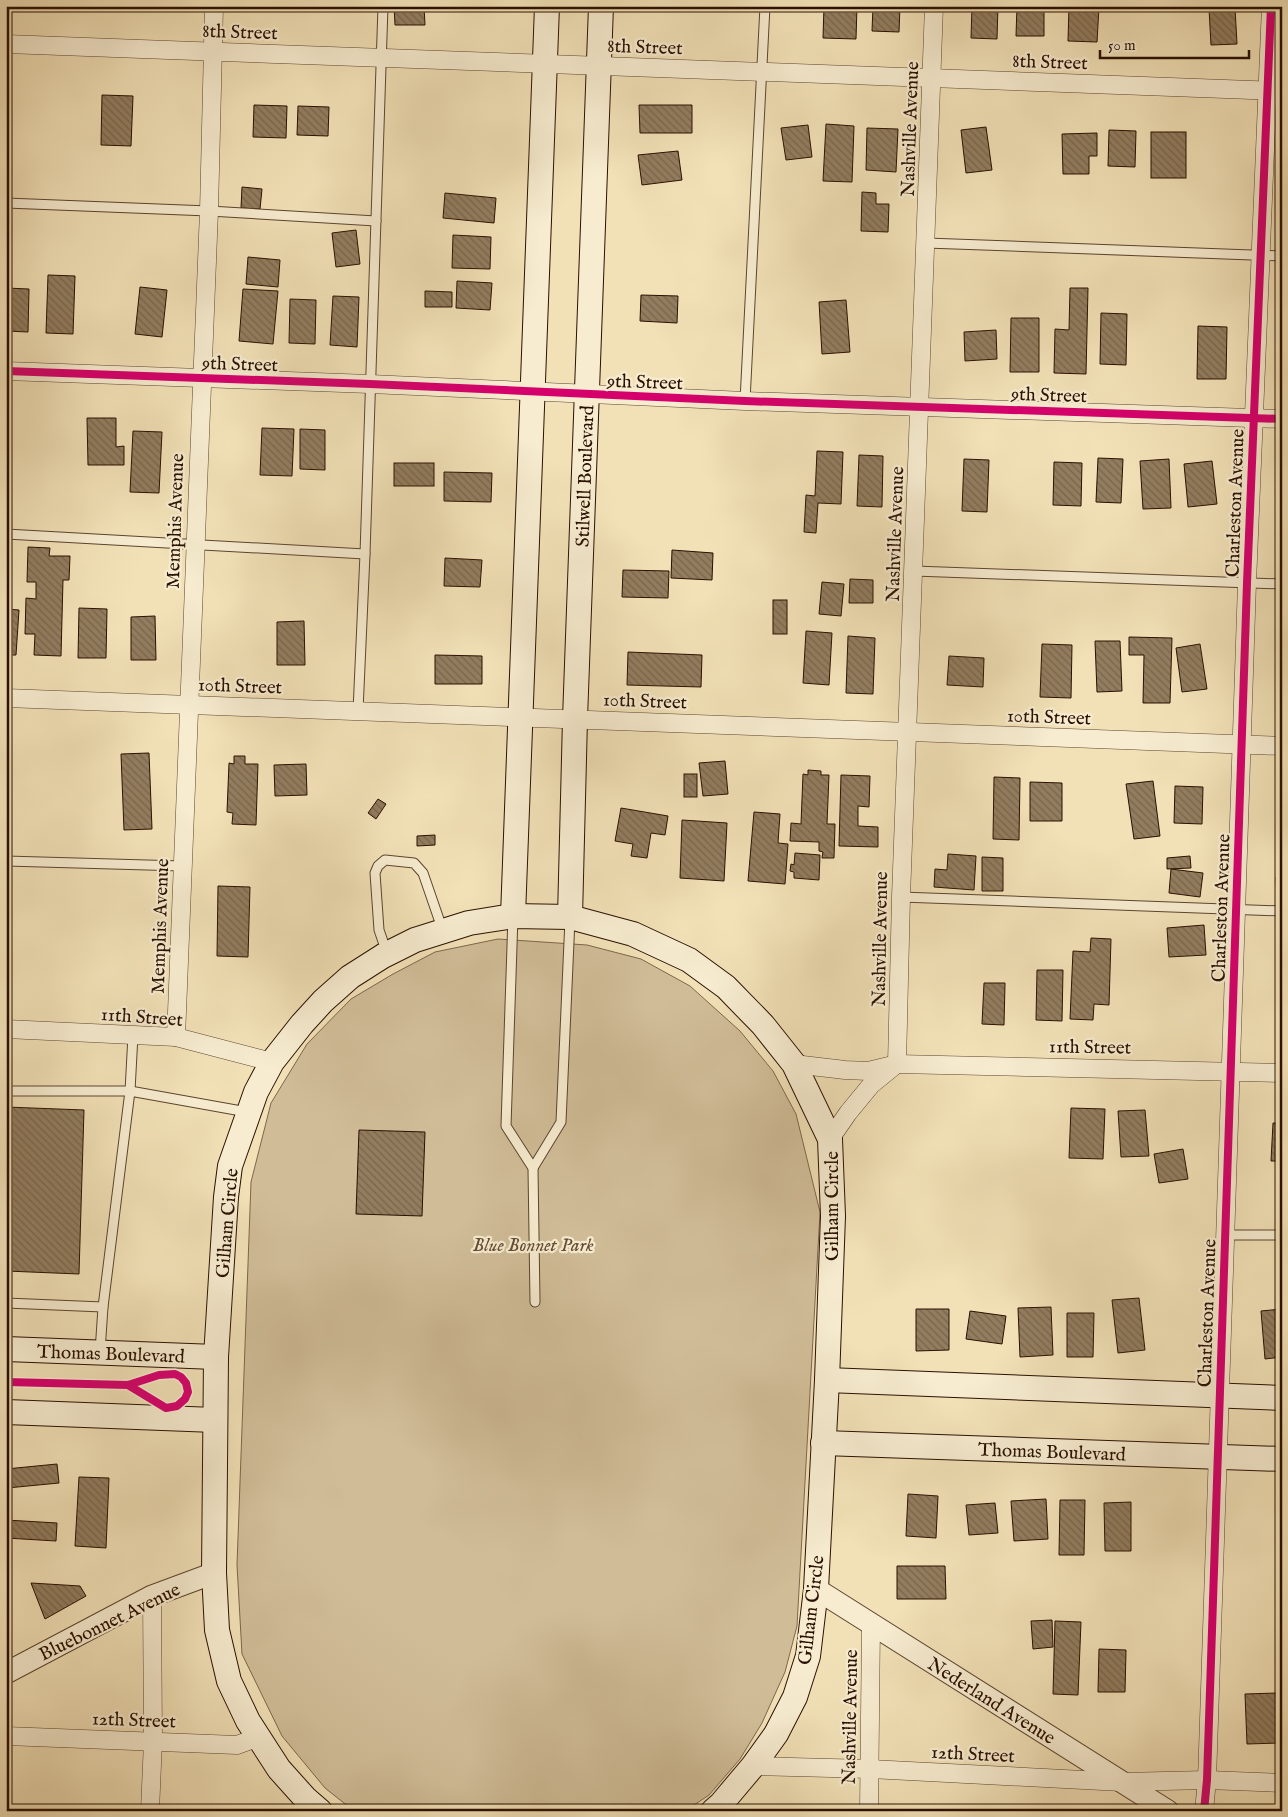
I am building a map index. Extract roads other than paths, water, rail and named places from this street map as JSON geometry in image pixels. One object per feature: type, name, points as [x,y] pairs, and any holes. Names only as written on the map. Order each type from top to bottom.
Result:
[{"type":"main road","points":[[513,916],[547,6]]},
{"type":"main road","name":"Stilwell Boulevard","points":[[570,917],[575,719],[602,6]]},
{"type":"main road","name":"Gilham Circle","points":[[320,1811],[304,1798],[278,1769],[248,1721],[229,1681],[217,1630],[214,1573],[216,1357],[226,1197],[230,1166],[256,1092],[272,1062],[323,1001],[350,977],[387,954],[415,940],[469,923],[513,916],[570,917],[633,934],[689,960],[726,987],[764,1025],[794,1064],[830,1139],[833,1216],[827,1380],[816,1589],[808,1656],[795,1698],[776,1734],[753,1766],[713,1811]]},
{"type":"main road","name":"Thomas Boulevard","points":[[6,1349],[216,1357]]},
{"type":"main road","points":[[827,1380],[1282,1398]]},
{"type":"main road","points":[[6,1412],[215,1420]]},
{"type":"main road","name":"Thomas Boulevard","points":[[823,1443],[1282,1459]]},
{"type":"street","name":"Memphis Avenue","points":[[176,1037],[208,211],[214,6]]},
{"type":"street","name":"Nashville Avenue","points":[[897,1064],[901,897],[934,6]]},
{"type":"street","name":"Charleston Avenue","points":[[1204,1811],[1207,1780],[1219,1395],[1232,1070],[1247,583],[1262,255],[1275,91],[1271,6]]},
{"type":"street","name":"8th Street","points":[[6,44],[1275,91]]},
{"type":"street","name":"9th Street","points":[[6,371],[370,384],[745,401],[1282,419]]},
{"type":"street","name":"10th Street","points":[[6,698],[1282,746]]},
{"type":"street","name":"11th Street","points":[[6,1029],[176,1037],[272,1062]]},
{"type":"street","name":"11th Street","points":[[794,1064],[868,1071],[897,1064],[1282,1072]]},
{"type":"street","points":[[830,1139],[871,1085],[897,1064]]},
{"type":"street","name":"Bluebonnet Avenue","points":[[6,1673],[152,1596],[214,1573]]},
{"type":"street","name":"Nederland Avenue","points":[[816,1589],[1168,1811]]},
{"type":"street","points":[[150,1811],[153,1741],[152,1596]]},
{"type":"street","name":"Nashville Avenue","points":[[869,1811],[871,1624]]},
{"type":"street","name":"12th Street","points":[[6,1736],[236,1745],[259,1737]]},
{"type":"street","name":"12th Street","points":[[753,1766],[870,1768],[1122,1782],[1207,1780],[1282,1783]]},
{"type":"lane","points":[[358,711],[383,6]]},
{"type":"lane","points":[[745,401],[765,6]]},
{"type":"lane","points":[[6,203],[208,211],[376,221]]},
{"type":"lane","points":[[926,243],[1282,256]]},
{"type":"lane","points":[[6,534],[365,554]]},
{"type":"lane","points":[[914,571],[1282,584]]},
{"type":"lane","points":[[387,954],[379,930],[375,873],[378,866],[385,860],[414,863],[423,873],[443,931]]},
{"type":"lane","points":[[6,861],[182,866]]},
{"type":"lane","points":[[901,897],[1282,911]]},
{"type":"lane","points":[[513,916],[506,1126],[533,1168],[535,1302]]},
{"type":"lane","points":[[533,1168],[561,1122],[570,917]]},
{"type":"lane","points":[[100,1352],[103,1307],[130,1091],[134,1035]]},
{"type":"lane","points":[[6,1091],[130,1091],[248,1112]]},
{"type":"lane","points":[[1226,1235],[1282,1236]]},
{"type":"lane","points":[[6,1303],[103,1307]]},
{"type":"park label","name":"Blue Bonnet Park","points":[[533,1244]]}]
